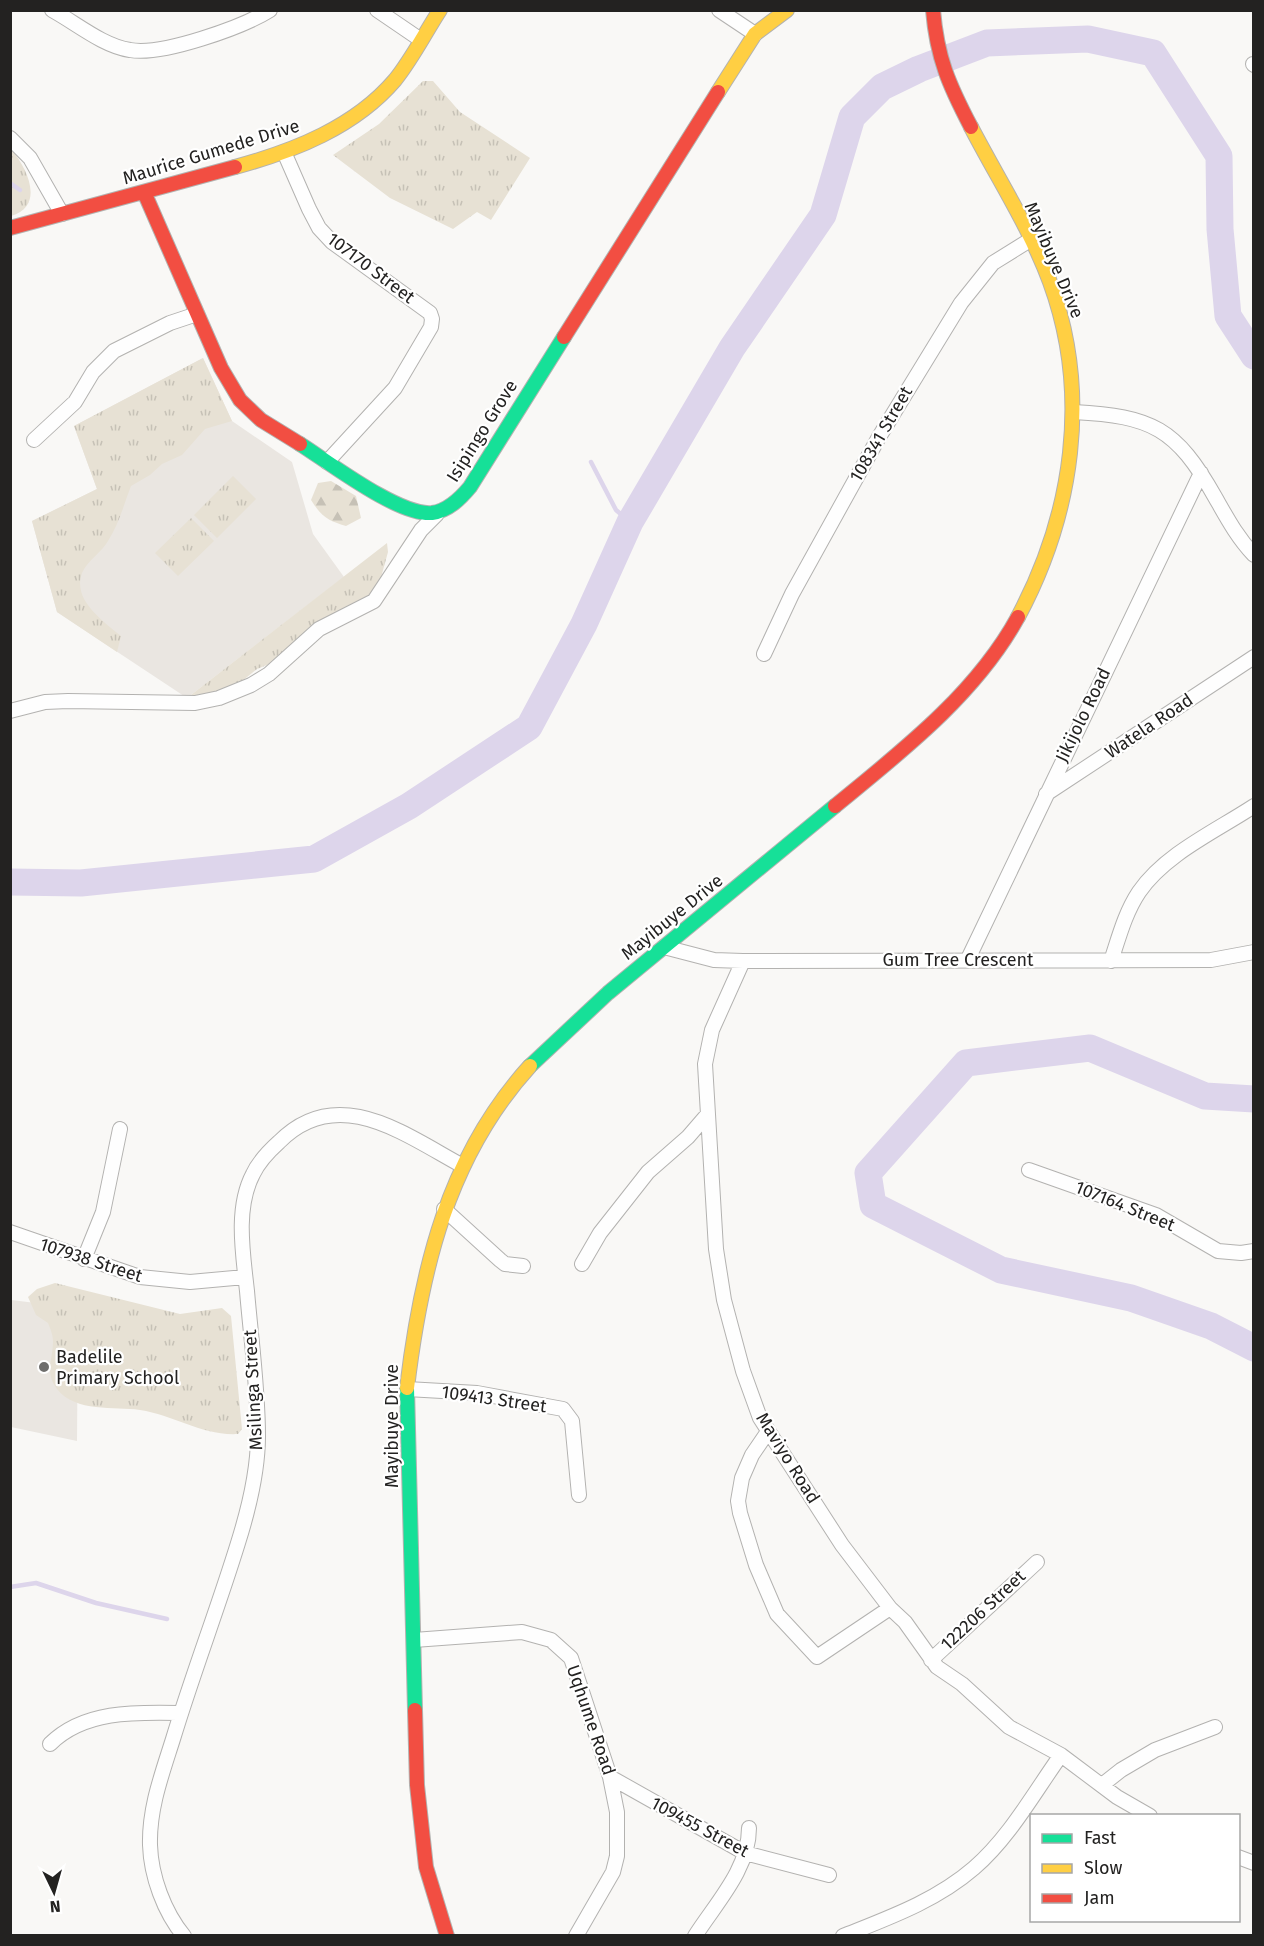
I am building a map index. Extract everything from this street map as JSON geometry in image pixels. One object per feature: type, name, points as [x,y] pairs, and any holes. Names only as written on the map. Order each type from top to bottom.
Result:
[{"type":"street","points":[[52,10],[119,47],[141,51],[238,27],[270,10]]},
{"type":"street","points":[[377,10],[421,40]]},
{"type":"street","name":"Maurice Gumede Drive","points":[[10,228],[284,152],[317,139],[359,112],[395,80],[440,10]]},
{"type":"street","points":[[719,10],[755,34]]},
{"type":"street","name":"Isipingo Grove","points":[[437,514],[460,499],[470,487],[755,34],[787,10]]},
{"type":"street","name":"Mayibuye Drive","points":[[447,1935],[426,1867],[421,1838],[417,1785],[407,1389],[412,1339],[421,1288],[444,1209],[461,1165],[503,1096],[529,1065],[598,1001],[898,754],[938,718],[995,653],[1023,611],[1042,572],[1056,532],[1066,491],[1074,412],[1069,352],[1063,324],[1030,240],[952,92],[936,44],[933,10]]},
{"type":"street","points":[[10,138],[30,158],[62,214]]},
{"type":"street","name":"107170 Street","points":[[284,152],[319,228],[332,242],[432,316],[431,327],[395,388],[327,462]]},
{"type":"street","points":[[144,192],[221,368],[240,400],[261,420],[403,507],[421,513],[437,514]]},
{"type":"street","name":"108341 Street","points":[[764,654],[792,594],[864,464],[910,383],[961,303],[993,263],[1030,240]]},
{"type":"street","points":[[33,440],[75,402],[93,372],[114,351],[170,324],[197,314]]},
{"type":"street","points":[[1074,412],[1123,416],[1154,426],[1178,444],[1201,473],[1240,540],[1254,555]]},
{"type":"street","name":"Jikijolo Road","points":[[968,959],[1201,473]]},
{"type":"street","points":[[10,711],[45,702],[158,704],[207,702],[233,693],[269,674],[319,629],[374,601],[421,530],[437,514]]},
{"type":"street","name":"Watela Road","points":[[1045,795],[1254,657]]},
{"type":"street","points":[[1111,961],[1125,918],[1138,892],[1152,876],[1168,862],[1254,806]]},
{"type":"street","name":"Gum Tree Crescent","points":[[664,947],[714,960],[743,961],[1211,960],[1254,951]]},
{"type":"street","name":"Maviyo Road","points":[[743,961],[706,1046],[707,1115],[716,1249],[724,1300],[743,1371],[767,1433],[842,1545],[890,1608],[905,1622],[930,1660],[1009,1727],[1061,1755],[1102,1785],[1148,1814]]},
{"type":"street","name":"Msilinga Street","points":[[184,1935],[163,1901],[150,1846],[153,1807],[181,1713],[238,1543],[255,1473],[257,1410],[245,1277],[243,1215],[252,1175],[263,1157],[287,1134],[309,1120],[327,1115],[362,1116],[385,1124],[461,1165]]},
{"type":"street","points":[[582,1264],[600,1233],[648,1172],[688,1137],[707,1115]]},
{"type":"street","points":[[84,1259],[103,1212],[120,1128]]},
{"type":"street","name":"107164 Street","points":[[1029,1170],[1163,1218],[1218,1251],[1241,1253],[1254,1251]]},
{"type":"street","points":[[444,1209],[500,1260],[506,1264],[523,1266]]},
{"type":"street","name":"107938 Street","points":[[10,1232],[84,1259],[155,1280],[190,1282],[245,1277]]},
{"type":"street","name":"109413 Street","points":[[407,1389],[477,1393],[563,1408],[572,1421],[579,1495]]},
{"type":"street","points":[[767,1433],[748,1464],[738,1501],[756,1565],[777,1614],[817,1657],[890,1608]]},
{"type":"street","name":"122206 Street","points":[[930,1660],[1016,1578],[1037,1562]]},
{"type":"street","name":"Uqhume Road","points":[[414,1640],[522,1632],[551,1640],[571,1658],[610,1777],[617,1812],[617,1856],[614,1872],[576,1935]]},
{"type":"street","points":[[50,1744],[68,1730],[111,1715],[135,1712],[181,1713]]},
{"type":"street","points":[[1102,1785],[1121,1770],[1155,1750],[1215,1728]]},
{"type":"street","points":[[843,1935],[928,1899],[973,1869],[1022,1810],[1061,1755]]},
{"type":"street","name":"109455 Street","points":[[610,1777],[745,1853],[829,1875]]},
{"type":"street","points":[[695,1935],[738,1871],[745,1853],[748,1828]]},
{"type":"street","points":[[1240,1857],[1254,1863]]},
{"type":"shaded area","points":[[203,358],[232,421],[292,462],[313,534],[344,577],[187,698],[57,612],[32,521],[97,489],[74,426]]},
{"type":"shaded area","name":"Badelile Primary School","points":[[11,1300],[78,1308],[77,1441],[11,1427]]},
{"type":"green space","points":[[423,81],[433,81],[460,112],[530,158],[491,220],[477,212],[453,229],[390,198],[333,155],[379,124]]},
{"type":"green space","points":[[11,149],[23,166],[30,186],[30,196],[28,204],[11,216]]},
{"type":"green space","points":[[203,358],[232,421],[205,429],[182,455],[162,464],[150,475],[131,486],[112,534],[82,573],[80,583],[85,601],[98,617],[121,636],[117,652],[57,612],[32,521],[97,489],[74,426]]},
{"type":"green space","points":[[233,476],[256,499],[217,538],[194,515]]},
{"type":"green space","points":[[331,481],[356,496],[361,518],[346,526],[330,520],[318,510],[311,500],[318,483]]},
{"type":"green space","points":[[191,518],[214,541],[178,576],[155,553]]},
{"type":"green space","points":[[387,543],[388,552],[377,592],[282,659],[257,669],[241,682],[213,696],[187,698]]},
{"type":"green space","points":[[55,1283],[180,1314],[222,1308],[231,1316],[242,1429],[238,1434],[212,1432],[140,1410],[85,1405],[65,1397],[57,1389],[51,1377],[53,1341],[48,1323],[36,1315],[28,1297],[37,1289]]},
{"type":"waterway","points":[[10,882],[81,883],[314,859],[409,806],[529,727],[584,624],[630,522],[732,348],[823,215],[852,117],[882,87],[919,69],[987,43],[1088,39],[1153,53],[1219,156],[1220,229],[1228,316],[1254,356]]},
{"type":"waterway","points":[[10,183],[20,190]]},
{"type":"waterway","points":[[591,462],[616,510],[630,522]]},
{"type":"waterway","points":[[1254,1099],[1205,1096],[1090,1048],[966,1063],[868,1173],[873,1205],[1001,1270],[1131,1298],[1211,1326],[1254,1348]]},
{"type":"waterway","points":[[10,1587],[36,1583],[96,1603],[167,1619]]},
{"type":"traffic: fast","points":[[300,444],[365,487],[402,506],[418,512],[432,513],[443,510],[458,500],[470,487],[564,337]]},
{"type":"traffic: fast","points":[[530,1066],[608,993],[835,806]]},
{"type":"traffic: fast","points":[[407,1388],[415,1710]]},
{"type":"traffic: slow","points":[[235,167],[301,145],[342,124],[361,111],[395,80],[440,10]]},
{"type":"traffic: slow","points":[[718,92],[755,34],[787,10]]},
{"type":"traffic: slow","points":[[971,127],[1042,262],[1063,324],[1070,367],[1072,410],[1070,453],[1063,495],[1052,537],[1037,578],[1018,617]]},
{"type":"traffic: slow","points":[[407,1388],[430,1258],[443,1217],[459,1176],[478,1138],[502,1101],[530,1066]]},
{"type":"traffic: jam","points":[[933,10],[945,71],[971,127]]},
{"type":"traffic: jam","points":[[564,337],[718,92]]},
{"type":"traffic: jam","points":[[10,228],[235,167]]},
{"type":"traffic: jam","points":[[144,192],[221,368],[240,400],[261,420],[300,444]]},
{"type":"traffic: jam","points":[[835,806],[886,765],[936,720],[981,671],[1001,645],[1018,617]]},
{"type":"traffic: jam","points":[[415,1710],[417,1785],[426,1867],[447,1936]]},
{"type":"place","name":"Badelile Primary School","points":[[44,1367]]}]
